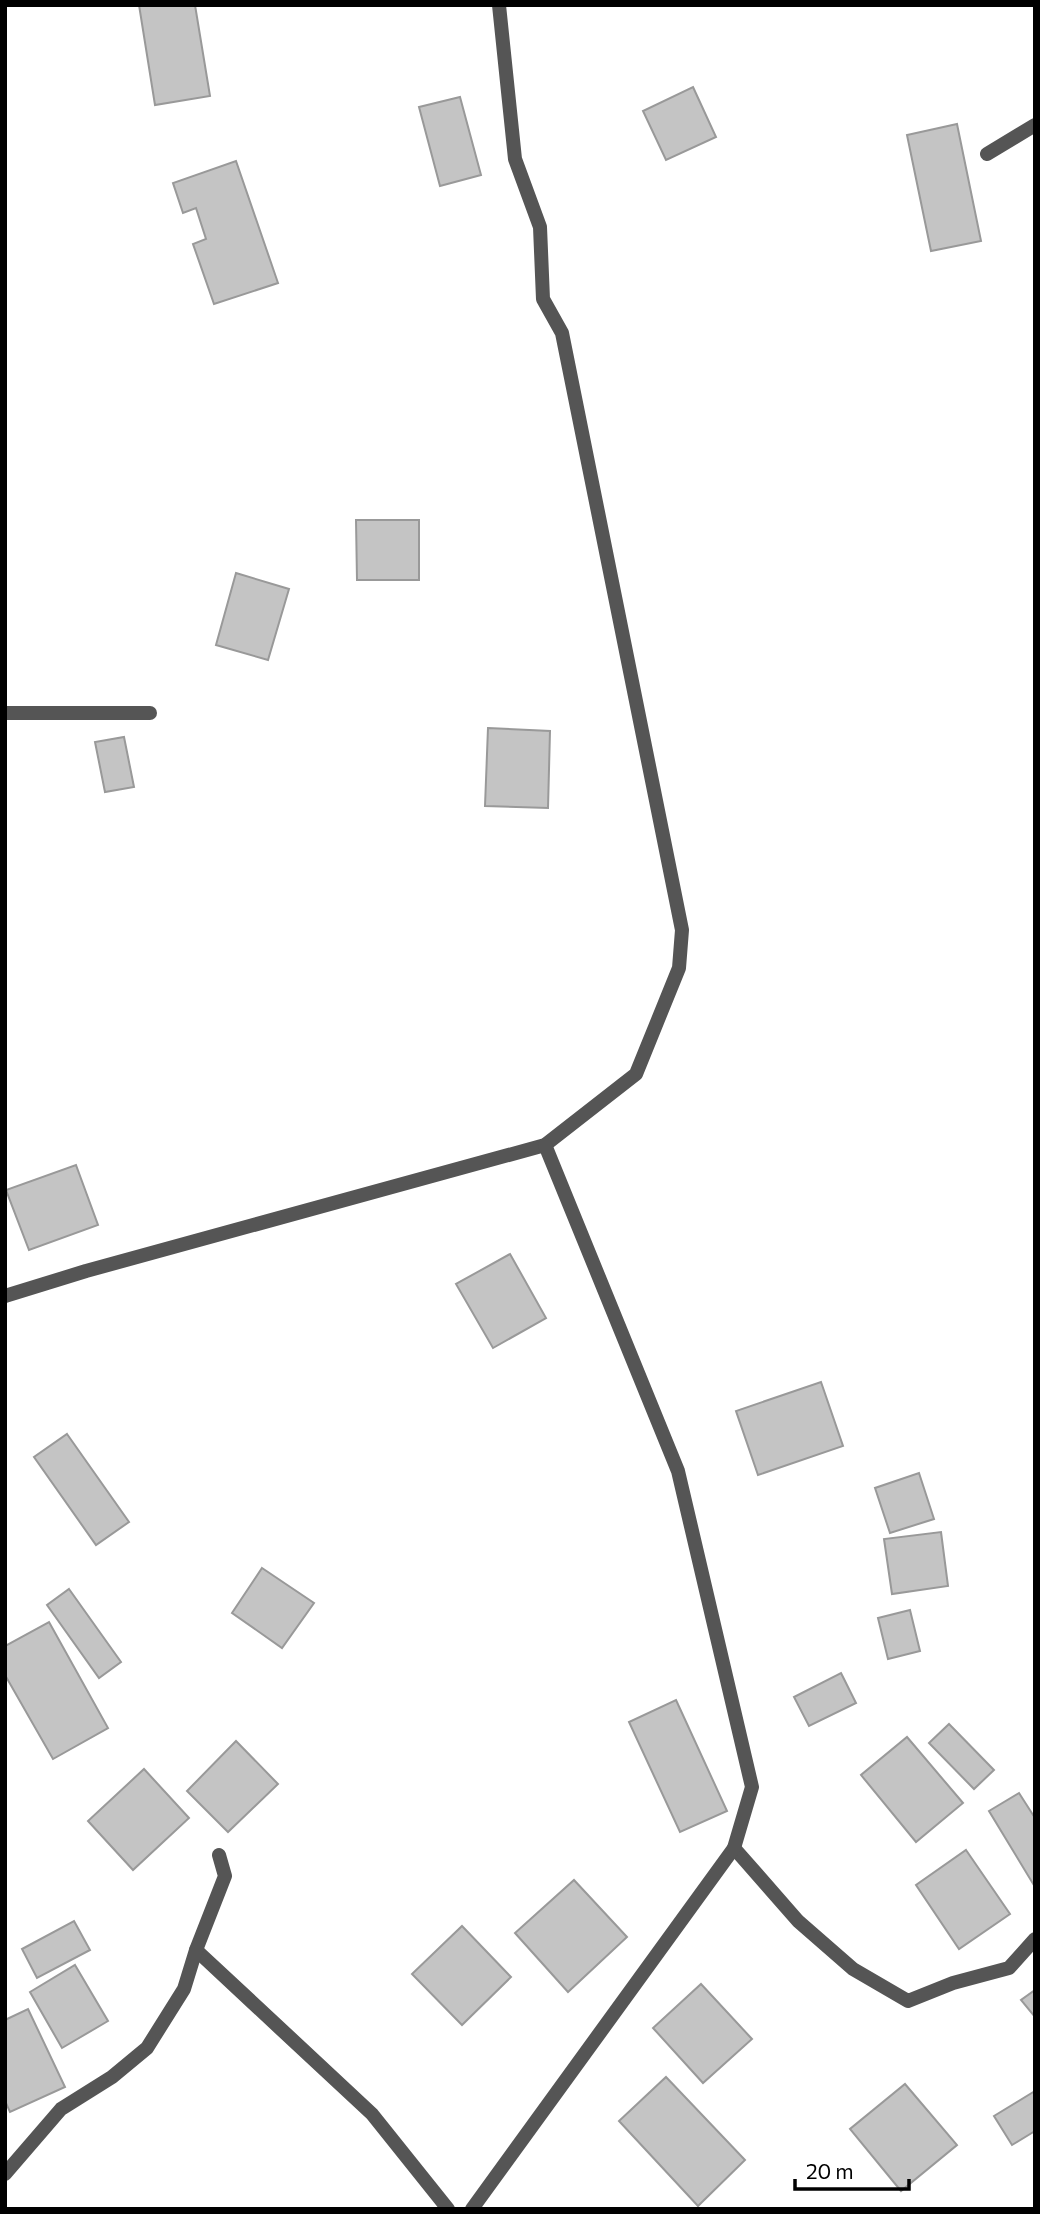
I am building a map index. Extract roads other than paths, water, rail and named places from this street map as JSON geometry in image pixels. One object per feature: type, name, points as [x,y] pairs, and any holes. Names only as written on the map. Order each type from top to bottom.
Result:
[{"type":"street","points":[[5,1296],[86,1271],[545,1145],[636,1074],[679,968],[682,930],[562,333],[543,299],[540,227],[515,159],[499,5]]},
{"type":"street","points":[[987,153],[1035,125]]},
{"type":"street","points":[[5,713],[150,713]]},
{"type":"street","points":[[472,2209],[734,1848],[752,1787],[678,1471],[545,1145]]},
{"type":"street","points":[[734,1848],[798,1921],[853,1969],[908,2001],[953,1983],[1009,1968],[1035,1939]]},
{"type":"street","points":[[5,2174],[61,2109],[112,2077],[147,2048],[184,1989],[225,1876],[219,1855]]},
{"type":"street","points":[[196,1950],[372,2114],[448,2209]]}]
